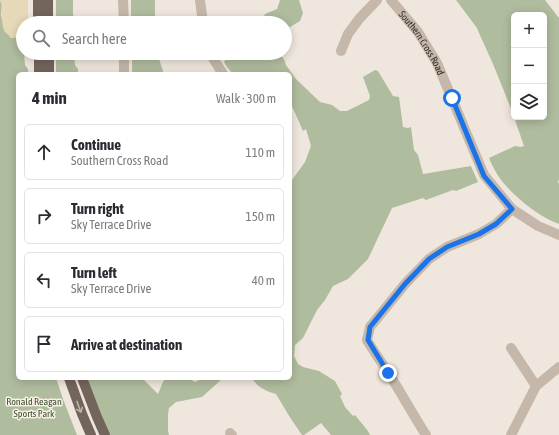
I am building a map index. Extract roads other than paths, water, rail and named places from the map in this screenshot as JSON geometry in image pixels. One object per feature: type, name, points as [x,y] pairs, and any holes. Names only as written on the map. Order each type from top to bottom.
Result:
[{"type":"main road","points":[[38,0],[38,16]]},
{"type":"main road","points":[[48,0],[48,16]]},
{"type":"main road","points":[[39,60],[39,72]]},
{"type":"main road","points":[[48,60],[49,72]]},
{"type":"main road","points":[[70,380],[91,435]]},
{"type":"main road","points":[[83,380],[105,435]]},
{"type":"street","points":[[124,0],[124,16]]},
{"type":"street","points":[[200,0],[202,16]]},
{"type":"street","points":[[341,51],[348,34],[359,19],[377,0]]},
{"type":"street","name":"Southern Cross Road","points":[[391,0],[418,32],[436,63],[484,176],[512,209],[538,226],[559,235]]},
{"type":"street","points":[[124,60],[124,72]]},
{"type":"street","points":[[214,60],[222,72]]},
{"type":"street","points":[[426,435],[368,340],[370,327],[405,284],[429,259],[447,247],[479,234],[496,224],[512,209]]},
{"type":"street","points":[[511,348],[536,386]]},
{"type":"street","points":[[511,435],[536,386],[559,367]]},
{"type":"park label","name":"Ronald Reagan Sports Park","points":[[34,406]]}]
